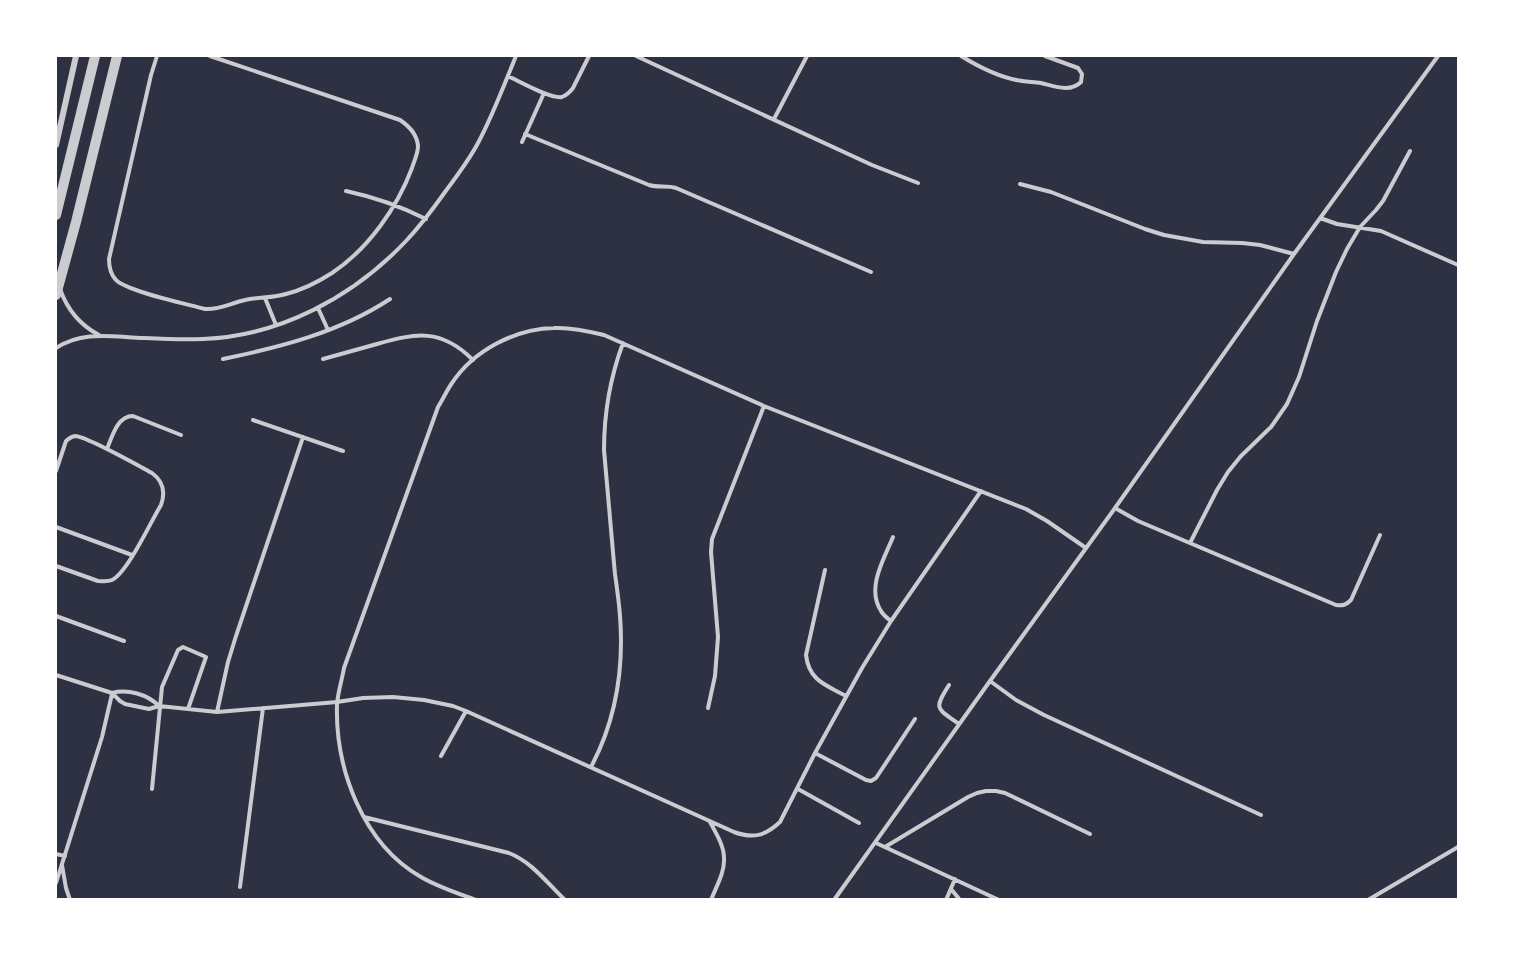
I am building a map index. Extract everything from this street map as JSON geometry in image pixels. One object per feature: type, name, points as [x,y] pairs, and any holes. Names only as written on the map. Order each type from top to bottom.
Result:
[{"type":"street","points":[[56,143],[76,56]]},
{"type":"street","points":[[56,215],[95,56]]},
{"type":"street","points":[[57,289],[102,122],[117,56]]},
{"type":"lane","points":[[158,56],[151,75],[109,259],[112,274],[123,286],[205,309],[285,295],[333,273],[359,251],[380,225],[394,204],[417,153],[415,136],[400,120],[210,56]]},
{"type":"lane","points":[[56,348],[82,336],[203,339],[250,333],[318,308],[356,285],[406,241],[426,219],[461,169],[477,145],[516,56]]},
{"type":"lane","points":[[508,76],[550,96],[558,97],[570,92],[589,56]]},
{"type":"lane","points":[[636,56],[872,165],[918,183]]},
{"type":"lane","points":[[774,119],[807,56]]},
{"type":"lane","points":[[961,56],[991,71],[1022,81],[1060,88],[1075,87],[1081,82],[1082,74],[1078,68],[1045,56]]},
{"type":"lane","points":[[834,900],[1294,254],[1438,56]]},
{"type":"lane","points":[[522,142],[544,93]]},
{"type":"lane","points":[[525,134],[652,187],[676,188],[871,272]]},
{"type":"lane","points":[[1190,543],[1228,472],[1271,427],[1287,404],[1299,377],[1317,321],[1347,249],[1360,227],[1383,201],[1410,151]]},
{"type":"lane","points":[[1020,184],[1051,192],[1164,235],[1203,242],[1260,245],[1294,254]]},
{"type":"lane","points":[[346,191],[394,204],[426,219]]},
{"type":"lane","points":[[1320,218],[1337,224],[1391,234],[1458,265]]},
{"type":"lane","points":[[57,289],[76,318],[99,335]]},
{"type":"lane","points":[[265,298],[276,325]]},
{"type":"lane","points":[[223,359],[280,346],[328,330],[357,319],[390,299]]},
{"type":"lane","points":[[318,308],[328,330]]},
{"type":"lane","points":[[476,900],[443,889],[419,876],[397,860],[378,840],[363,817],[353,793],[338,735],[337,702],[344,668],[438,407],[453,381],[473,360],[497,343],[525,332],[554,328],[583,330],[604,336],[764,406],[1015,505],[1036,515],[1086,548]]},
{"type":"lane","points":[[323,359],[400,338],[423,335],[455,345],[473,360]]},
{"type":"lane","points":[[591,767],[611,719],[621,656],[620,615],[604,432],[610,387],[616,360],[623,343]]},
{"type":"lane","points":[[708,708],[715,676],[718,637],[712,539],[764,406]]},
{"type":"lane","points":[[107,449],[121,419],[128,416],[181,435]]},
{"type":"lane","points":[[253,420],[343,451]]},
{"type":"lane","points":[[56,471],[65,444],[69,438],[77,436],[152,473],[158,477],[164,490],[161,505],[117,576],[105,582],[98,581],[56,566]]},
{"type":"lane","points":[[217,712],[236,636],[303,437]]},
{"type":"lane","points":[[56,675],[112,693],[120,701],[149,709],[159,706],[217,712],[393,697],[453,706],[710,821],[744,835],[754,836],[764,834],[780,822],[846,696],[891,621],[981,491]]},
{"type":"lane","points":[[1115,508],[1138,521],[1342,606],[1350,600],[1380,535]]},
{"type":"lane","points":[[56,527],[132,555]]},
{"type":"lane","points":[[891,621],[881,612],[876,600],[875,587],[892,537]]},
{"type":"lane","points":[[825,570],[806,655],[808,668],[819,681],[846,696]]},
{"type":"lane","points":[[56,616],[124,641]]},
{"type":"lane","points":[[152,789],[162,687],[178,650],[183,647],[206,657],[188,709]]},
{"type":"lane","points":[[990,681],[1016,700],[1044,715],[1261,815]]},
{"type":"lane","points":[[949,685],[938,705],[941,711],[959,724]]},
{"type":"lane","points":[[112,693],[124,691],[134,693],[151,699],[159,706]]},
{"type":"lane","points":[[56,883],[103,731],[112,693]]},
{"type":"lane","points":[[240,887],[263,708]]},
{"type":"lane","points":[[441,756],[466,711]]},
{"type":"lane","points":[[815,753],[871,781],[876,778],[915,719]]},
{"type":"lane","points":[[798,789],[859,823]]},
{"type":"lane","points":[[885,847],[968,797],[986,791],[996,791],[1014,797],[1090,834]]},
{"type":"lane","points":[[363,817],[518,856],[565,900]]},
{"type":"lane","points":[[710,821],[723,850],[724,858],[724,867],[711,900]]},
{"type":"lane","points":[[876,843],[999,900]]},
{"type":"lane","points":[[1368,900],[1458,847]]},
{"type":"lane","points":[[56,854],[65,856]]},
{"type":"lane","points":[[62,864],[70,900]]},
{"type":"lane","points":[[946,900],[956,879]]},
{"type":"lane","points":[[951,889],[960,900]]}]
